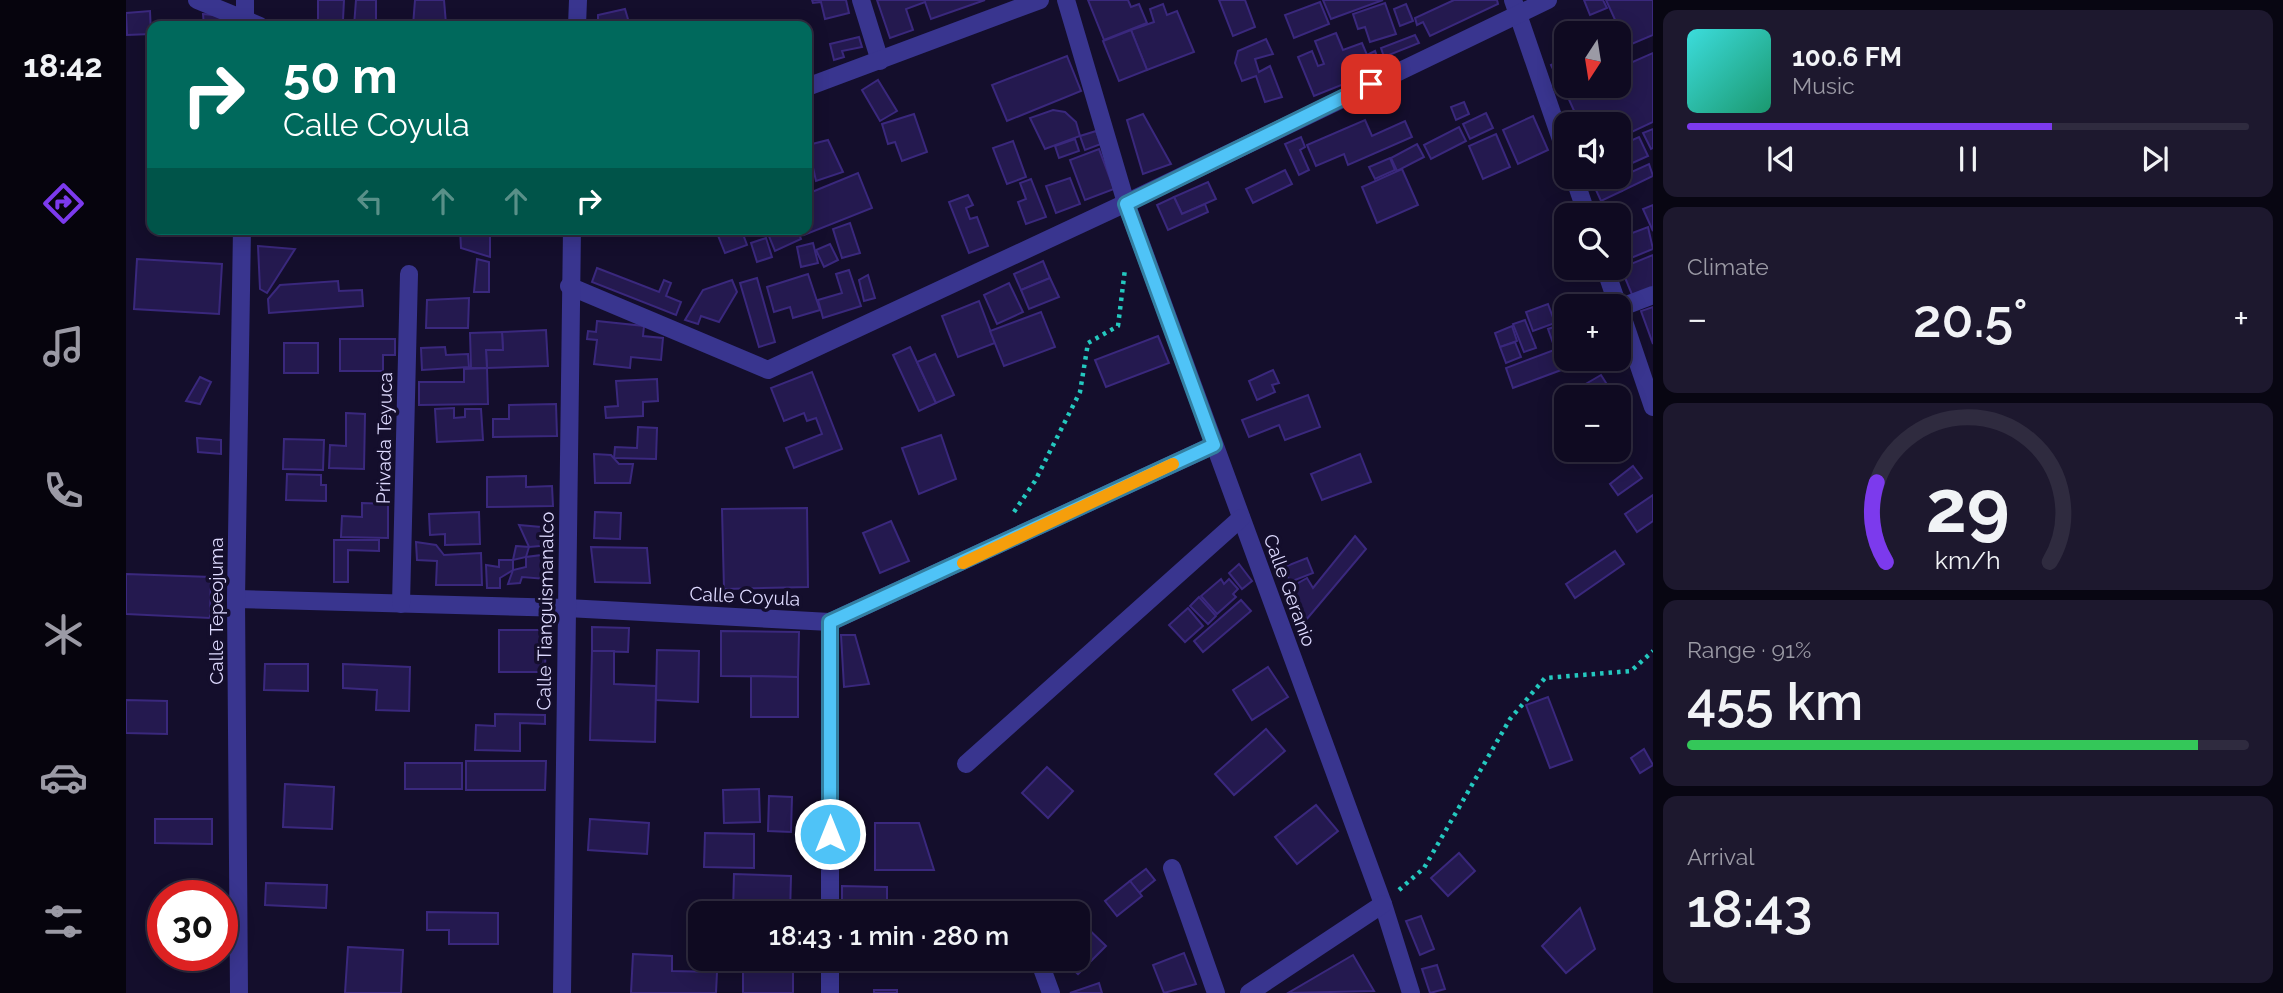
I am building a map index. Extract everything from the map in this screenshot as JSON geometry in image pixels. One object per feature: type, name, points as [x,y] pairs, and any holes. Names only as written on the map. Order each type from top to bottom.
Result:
[{"type":"street","points":[[197,0],[243,21]]},
{"type":"street","points":[[245,0],[249,21]]},
{"type":"street","points":[[577,21],[578,0]]},
{"type":"street","points":[[861,0],[880,61]]},
{"type":"street","points":[[812,85],[1040,0]]},
{"type":"street","name":"Calle Geranio","points":[[1066,0],[1126,204],[1383,904],[1411,993]]},
{"type":"street","points":[[569,286],[768,370],[1126,204],[1516,6],[1548,0]]},
{"type":"street","points":[[1516,6],[1554,118]]},
{"type":"street","name":"Calle Tepeojuma","points":[[239,993],[236,599],[242,235]]},
{"type":"street","name":"Calle Tianguismanalco","points":[[562,993],[572,235]]},
{"type":"street","name":"Privada Teyuca","points":[[401,604],[409,274]]},
{"type":"street","points":[[1631,303],[1653,295]]},
{"type":"street","points":[[1631,342],[1653,407]]},
{"type":"street","name":"Calle Coyula","points":[[236,599],[567,608],[830,622],[1214,445]]},
{"type":"street","points":[[966,764],[1241,518]]},
{"type":"street","points":[[830,622],[830,901]]},
{"type":"street","points":[[1172,868],[1216,993]]},
{"type":"street","points":[[1250,993],[1383,904]]},
{"type":"street","points":[[830,971],[830,993]]},
{"type":"street","points":[[1043,971],[1051,993]]},
{"type":"path","points":[[1009,518],[1035,481],[1080,392],[1088,343],[1118,326],[1126,266]]},
{"type":"path","points":[[1383,904],[1424,868],[1510,719],[1545,678],[1631,671],[1653,651]]},
{"type":"building","points":[[318,0],[344,0],[343,20],[318,20]]},
{"type":"building","points":[[356,0],[376,0],[376,21],[354,21]]},
{"type":"building","points":[[415,0],[444,0],[446,21],[413,21]]},
{"type":"building","points":[[812,0],[846,0],[849,13],[825,19],[821,2],[813,3]]},
{"type":"building","points":[[877,0],[985,0],[931,19],[925,2],[906,9],[913,30],[890,38]]},
{"type":"building","points":[[1088,0],[1128,0],[1131,7],[1139,4],[1147,23],[1104,40]]},
{"type":"building","points":[[1219,0],[1245,0],[1255,27],[1233,36]]},
{"type":"building","points":[[1323,0],[1383,0],[1331,19]]},
{"type":"building","points":[[1454,0],[1497,0],[1498,4],[1430,36],[1423,22],[1417,25],[1415,18]]},
{"type":"building","points":[[1584,0],[1603,0],[1607,8],[1590,15]]},
{"type":"building","points":[[1606,0],[1653,0],[1653,35],[1631,44],[1631,21],[1616,21]]},
{"type":"building","points":[[1320,2],[1329,24],[1294,38],[1285,15]]},
{"type":"building","points":[[1385,3],[1396,34],[1370,42],[1365,27],[1358,29],[1353,14]]},
{"type":"building","points":[[1163,4],[1167,15],[1177,11],[1194,52],[1147,70],[1131,30],[1154,22],[1150,9]]},
{"type":"building","points":[[1406,4],[1413,21],[1400,26],[1394,9]]},
{"type":"building","points":[[625,9],[629,21],[598,21],[598,15]]},
{"type":"building","points":[[150,11],[147,34],[127,35],[126,13]]},
{"type":"building","points":[[203,14],[233,17],[233,21],[204,21]]},
{"type":"building","points":[[1131,30],[1147,70],[1119,81],[1103,41]]},
{"type":"building","points":[[1336,33],[1343,50],[1362,43],[1367,55],[1375,51],[1379,62],[1351,73],[1354,80],[1314,96],[1298,57],[1312,51],[1318,66],[1324,64],[1315,41]]},
{"type":"building","points":[[1415,35],[1419,43],[1384,57],[1381,48]]},
{"type":"building","points":[[859,37],[862,47],[842,51],[844,57],[834,60],[830,44]]},
{"type":"building","points":[[1266,39],[1273,54],[1255,59],[1259,72],[1270,66],[1282,97],[1265,102],[1256,76],[1242,81],[1235,63],[1238,51]]},
{"type":"building","points":[[1653,53],[1653,122],[1631,132],[1631,112],[1575,112],[1568,98],[1631,98],[1631,63]]},
{"type":"building","points":[[1067,56],[1081,91],[1007,121],[992,85]]},
{"type":"building","points":[[878,80],[897,111],[880,121],[862,90]]},
{"type":"building","points":[[1464,102],[1469,114],[1456,120],[1451,107]]},
{"type":"building","points":[[1053,110],[1065,112],[1076,122],[1080,136],[1045,149],[1030,118]]},
{"type":"building","points":[[1486,113],[1493,128],[1470,139],[1463,124]]},
{"type":"building","points":[[914,114],[927,152],[902,161],[895,142],[888,144],[882,124]]},
{"type":"building","points":[[1143,114],[1171,164],[1143,174],[1127,120]]},
{"type":"building","points":[[1533,116],[1548,150],[1518,164],[1503,130]]},
{"type":"building","points":[[1365,120],[1372,136],[1405,121],[1412,137],[1348,165],[1344,154],[1316,166],[1307,145]]},
{"type":"building","points":[[1459,127],[1466,141],[1431,159],[1424,145]]},
{"type":"building","points":[[1653,129],[1653,148],[1651,149],[1643,133]]},
{"type":"building","points":[[1096,131],[1101,144],[1085,150],[1080,136]]},
{"type":"building","points":[[1496,134],[1510,167],[1483,179],[1469,146]]},
{"type":"building","points":[[1301,137],[1305,147],[1300,150],[1309,170],[1299,175],[1285,144]]},
{"type":"building","points":[[1639,137],[1648,156],[1631,164],[1631,141]]},
{"type":"building","points":[[1075,139],[1079,151],[1059,158],[1055,146]]},
{"type":"building","points":[[828,140],[843,172],[816,181],[812,144]]},
{"type":"building","points":[[1013,141],[1026,177],[1007,184],[993,148]]},
{"type":"building","points":[[1417,144],[1424,157],[1397,171],[1391,158]]},
{"type":"building","points":[[1099,149],[1114,189],[1085,200],[1070,160]]},
{"type":"building","points":[[1390,158],[1395,170],[1375,179],[1369,167]]},
{"type":"building","points":[[1649,164],[1653,176],[1631,187],[1631,172]]},
{"type":"building","points":[[1402,169],[1418,205],[1377,223],[1362,187]]},
{"type":"building","points":[[1285,170],[1292,184],[1253,203],[1246,189]]},
{"type":"building","points":[[858,173],[872,208],[812,232],[812,192]]},
{"type":"building","points":[[1070,178],[1080,204],[1056,213],[1046,186]]},
{"type":"building","points":[[1031,179],[1046,217],[1026,224],[1018,202],[1026,199],[1020,183]]},
{"type":"building","points":[[1208,182],[1216,199],[1182,214],[1174,197]]},
{"type":"building","points":[[1596,189],[1621,189],[1622,191],[1601,201]]},
{"type":"building","points":[[968,195],[973,205],[966,208],[970,219],[977,217],[988,246],[969,253],[949,202]]},
{"type":"building","points":[[1174,197],[1182,214],[1205,204],[1208,212],[1168,230],[1157,205]]},
{"type":"building","points":[[1653,205],[1653,231],[1643,209]]},
{"type":"building","points":[[850,223],[860,253],[842,258],[833,229]]},
{"type":"building","points":[[1648,227],[1653,249],[1631,258],[1631,233]]},
{"type":"building","points":[[460,235],[490,235],[490,257],[461,248]]},
{"type":"building","points":[[718,235],[743,235],[747,245],[725,253]]},
{"type":"building","points":[[768,235],[799,235],[801,239],[775,251]]},
{"type":"building","points":[[766,238],[772,257],[757,262],[751,243]]},
{"type":"building","points":[[813,243],[818,263],[801,267],[797,247]]},
{"type":"building","points":[[830,244],[838,260],[824,267],[816,250]]},
{"type":"building","points":[[258,246],[295,249],[267,293],[260,289]]},
{"type":"building","points":[[1653,255],[1653,289],[1633,297],[1626,280],[1631,280],[1631,264]]},
{"type":"building","points":[[137,259],[222,264],[219,314],[134,309]]},
{"type":"building","points":[[477,259],[489,262],[489,292],[474,292]]},
{"type":"building","points":[[1043,261],[1050,278],[1021,290],[1014,274]]},
{"type":"building","points":[[597,268],[659,292],[664,280],[671,283],[666,296],[681,302],[676,315],[592,282]]},
{"type":"building","points":[[849,270],[861,306],[823,318],[818,300],[842,293],[836,274]]},
{"type":"building","points":[[808,274],[820,310],[793,318],[790,307],[774,312],[767,287]]},
{"type":"building","points":[[868,275],[875,298],[864,301],[859,280]]},
{"type":"building","points":[[757,278],[775,342],[759,347],[740,283]]},
{"type":"building","points":[[1050,278],[1059,297],[1029,309],[1021,290]]},
{"type":"building","points":[[732,280],[737,292],[719,322],[701,316],[698,324],[685,320],[703,290]]},
{"type":"building","points":[[338,281],[339,291],[362,290],[363,306],[269,313],[268,299],[280,285]]},
{"type":"building","points":[[1009,283],[1023,312],[997,324],[984,295]]},
{"type":"building","points":[[469,298],[468,328],[426,328],[427,300]]},
{"type":"building","points":[[979,301],[995,343],[958,357],[942,316]]},
{"type":"building","points":[[1548,304],[1554,323],[1533,331],[1526,312]]},
{"type":"building","points":[[1653,307],[1653,344],[1641,311]]},
{"type":"building","points":[[1041,312],[1055,347],[1004,366],[990,331]]},
{"type":"building","points":[[1525,320],[1536,348],[1524,352],[1513,324]]},
{"type":"building","points":[[597,321],[644,326],[643,336],[663,338],[661,360],[631,357],[630,368],[594,364],[597,340],[587,339],[588,331],[596,332]]},
{"type":"building","points":[[1512,326],[1517,341],[1500,347],[1495,333]]},
{"type":"building","points":[[1554,327],[1554,346],[1548,329]]},
{"type":"building","points":[[546,330],[548,366],[487,368],[486,350],[503,350],[502,332]]},
{"type":"building","points":[[502,332],[503,350],[486,350],[487,368],[471,368],[470,333]]},
{"type":"building","points":[[1158,336],[1169,363],[1106,387],[1095,360]]},
{"type":"building","points":[[340,339],[395,339],[395,355],[383,355],[383,371],[340,371]]},
{"type":"building","points":[[1515,342],[1521,357],[1506,363],[1500,347]]},
{"type":"building","points":[[284,343],[318,343],[318,373],[284,373]]},
{"type":"building","points":[[445,347],[446,355],[468,354],[469,367],[422,370],[421,348]]},
{"type":"building","points":[[910,347],[936,403],[919,411],[893,355]]},
{"type":"building","points":[[1554,350],[1554,371],[1559,371],[1513,388],[1506,368]]},
{"type":"building","points":[[935,354],[954,395],[936,403],[917,362]]},
{"type":"building","points":[[487,368],[488,404],[419,405],[419,382],[464,382],[464,369]]},
{"type":"building","points":[[1273,370],[1279,383],[1272,385],[1275,392],[1257,400],[1249,381]]},
{"type":"building","points":[[812,372],[842,449],[794,468],[786,448],[822,434],[816,418],[807,421],[804,413],[784,421],[771,388]]},
{"type":"building","points":[[1601,375],[1607,385],[1584,385]]},
{"type":"building","points":[[200,377],[211,382],[200,404],[186,401]]},
{"type":"building","points":[[657,379],[658,401],[643,402],[643,416],[606,418],[605,407],[618,406],[616,381]]},
{"type":"building","points":[[1308,395],[1320,427],[1285,440],[1279,425],[1249,437],[1242,420]]},
{"type":"building","points":[[556,404],[557,436],[493,437],[493,419],[509,419],[509,405]]},
{"type":"building","points":[[454,408],[454,418],[465,417],[465,409],[481,409],[483,440],[437,442],[435,409]]},
{"type":"building","points":[[346,413],[365,414],[364,469],[329,468],[330,445],[346,446]]},
{"type":"building","points":[[638,427],[657,428],[656,459],[614,458],[615,447],[637,448]]},
{"type":"building","points":[[941,435],[956,479],[919,494],[902,448]]},
{"type":"building","points":[[197,438],[221,440],[221,454],[198,452]]},
{"type":"building","points":[[284,439],[324,440],[323,470],[283,469]]},
{"type":"building","points":[[594,454],[611,455],[619,464],[633,464],[630,483],[595,483]]},
{"type":"building","points":[[1360,454],[1371,482],[1322,500],[1311,474]]},
{"type":"building","points":[[1633,466],[1642,478],[1618,495],[1610,484]]},
{"type":"building","points":[[287,474],[321,475],[321,485],[326,485],[326,501],[286,500]]},
{"type":"building","points":[[526,476],[526,487],[552,486],[553,506],[487,507],[487,477]]},
{"type":"building","points":[[1653,495],[1653,521],[1637,532],[1625,514]]},
{"type":"building","points":[[362,503],[388,504],[388,538],[341,537],[342,516],[362,517]]},
{"type":"building","points":[[807,508],[808,587],[724,589],[722,509]]},
{"type":"building","points":[[479,512],[480,544],[445,545],[445,534],[430,535],[429,514]]},
{"type":"building","points":[[595,512],[621,513],[620,539],[594,538]]},
{"type":"building","points":[[891,521],[909,561],[880,573],[863,533]]},
{"type":"building","points":[[519,525],[552,528],[551,545],[529,547]]},
{"type":"building","points":[[1355,536],[1366,549],[1306,620],[1293,586],[1307,578],[1313,588]]},
{"type":"building","points":[[334,540],[379,540],[379,551],[348,550],[348,582],[334,582]]},
{"type":"building","points":[[416,542],[436,545],[444,555],[481,553],[482,585],[436,585],[437,561],[417,560]]},
{"type":"building","points":[[516,546],[529,547],[526,557],[513,560]]},
{"type":"building","points":[[591,547],[647,548],[650,583],[595,582]]},
{"type":"building","points":[[1615,551],[1624,564],[1575,598],[1566,584]]},
{"type":"building","points":[[550,554],[546,579],[522,577],[520,583],[508,584],[513,570],[526,567],[526,557]]},
{"type":"building","points":[[1307,558],[1313,573],[1290,582],[1284,567]]},
{"type":"building","points":[[499,560],[513,560],[513,570],[500,578],[500,588],[487,588],[486,565],[499,567]]},
{"type":"building","points":[[1239,564],[1252,581],[1242,589],[1229,573]]},
{"type":"building","points":[[126,574],[211,577],[210,618],[126,614]]},
{"type":"building","points":[[1221,579],[1224,584],[1229,579],[1238,589],[1233,594],[1236,597],[1217,614],[1201,596]]},
{"type":"building","points":[[1199,597],[1216,616],[1208,624],[1190,606]]},
{"type":"building","points":[[1241,600],[1251,611],[1203,652],[1194,641]]},
{"type":"building","points":[[1188,608],[1203,626],[1185,642],[1169,625]]},
{"type":"building","points":[[592,627],[629,628],[628,652],[592,651]]},
{"type":"building","points":[[499,630],[546,630],[545,672],[499,672]]},
{"type":"building","points":[[721,631],[799,632],[798,677],[721,676]]},
{"type":"building","points":[[841,635],[855,635],[869,684],[844,687]]},
{"type":"building","points":[[657,650],[699,651],[698,702],[656,700]]},
{"type":"building","points":[[592,651],[614,651],[614,684],[656,686],[655,742],[590,740]]},
{"type":"building","points":[[265,664],[308,664],[308,691],[264,690]]},
{"type":"building","points":[[343,664],[410,667],[409,711],[376,710],[377,690],[343,688]]},
{"type":"building","points":[[1268,667],[1288,697],[1252,720],[1233,690]]},
{"type":"building","points":[[751,676],[798,677],[798,717],[751,717]]},
{"type":"building","points":[[1548,697],[1572,760],[1550,768],[1526,705]]},
{"type":"building","points":[[126,700],[167,701],[167,734],[126,733]]},
{"type":"building","points":[[495,714],[545,715],[545,724],[520,723],[520,751],[475,750],[476,725],[495,726]]},
{"type":"building","points":[[1266,729],[1285,751],[1234,795],[1215,774]]},
{"type":"building","points":[[1644,749],[1653,765],[1640,773],[1631,758]]},
{"type":"building","points":[[466,761],[546,761],[545,790],[466,790]]},
{"type":"building","points":[[405,763],[462,763],[462,789],[405,789]]},
{"type":"building","points":[[1047,767],[1073,791],[1048,818],[1022,793]]},
{"type":"building","points":[[285,784],[334,787],[332,829],[283,827]]},
{"type":"building","points":[[759,789],[760,822],[724,823],[723,790]]},
{"type":"building","points":[[769,796],[792,797],[791,832],[768,831]]},
{"type":"building","points":[[1316,805],[1338,831],[1297,864],[1275,837]]},
{"type":"building","points":[[155,819],[212,819],[212,844],[155,843]]},
{"type":"building","points":[[590,819],[649,823],[647,854],[588,850]]},
{"type":"building","points":[[875,823],[919,823],[934,870],[875,870]]},
{"type":"building","points":[[705,833],[754,834],[754,868],[704,867]]},
{"type":"building","points":[[1459,853],[1475,871],[1448,896],[1431,878]]},
{"type":"building","points":[[1146,869],[1155,880],[1139,893],[1130,881]]},
{"type":"building","points":[[734,874],[791,876],[790,901],[733,901]]},
{"type":"building","points":[[1130,881],[1142,896],[1117,916],[1105,901]]},
{"type":"building","points":[[266,883],[327,885],[326,908],[265,905]]},
{"type":"building","points":[[842,886],[887,887],[887,901],[842,901]]},
{"type":"building","points":[[1580,908],[1595,949],[1566,973],[1542,946]]},
{"type":"building","points":[[427,912],[498,913],[498,944],[449,944],[449,930],[427,930]]},
{"type":"building","points":[[1421,916],[1434,949],[1420,955],[1406,921]]},
{"type":"building","points":[[1090,931],[1106,946],[1090,962]]},
{"type":"building","points":[[348,947],[403,950],[401,993],[345,993]]},
{"type":"building","points":[[1184,953],[1196,984],[1164,993],[1153,965]]},
{"type":"building","points":[[633,954],[672,956],[672,971],[717,972],[716,993],[631,993]]},
{"type":"building","points":[[1353,955],[1374,991],[1288,993]]},
{"type":"building","points":[[1437,965],[1445,989],[1430,993],[1422,969]]},
{"type":"building","points":[[743,971],[793,971],[793,993],[743,993]]},
{"type":"building","points":[[1099,983],[1102,993],[1070,993]]},
{"type":"building","points":[[874,990],[897,990],[897,993],[874,993]]},
{"type":"slow traffic","points":[[963,563],[1173,464]]},
{"type":"route","points":[[830,834],[830,622],[972,559],[1214,445],[1126,204],[1371,84]]}]
